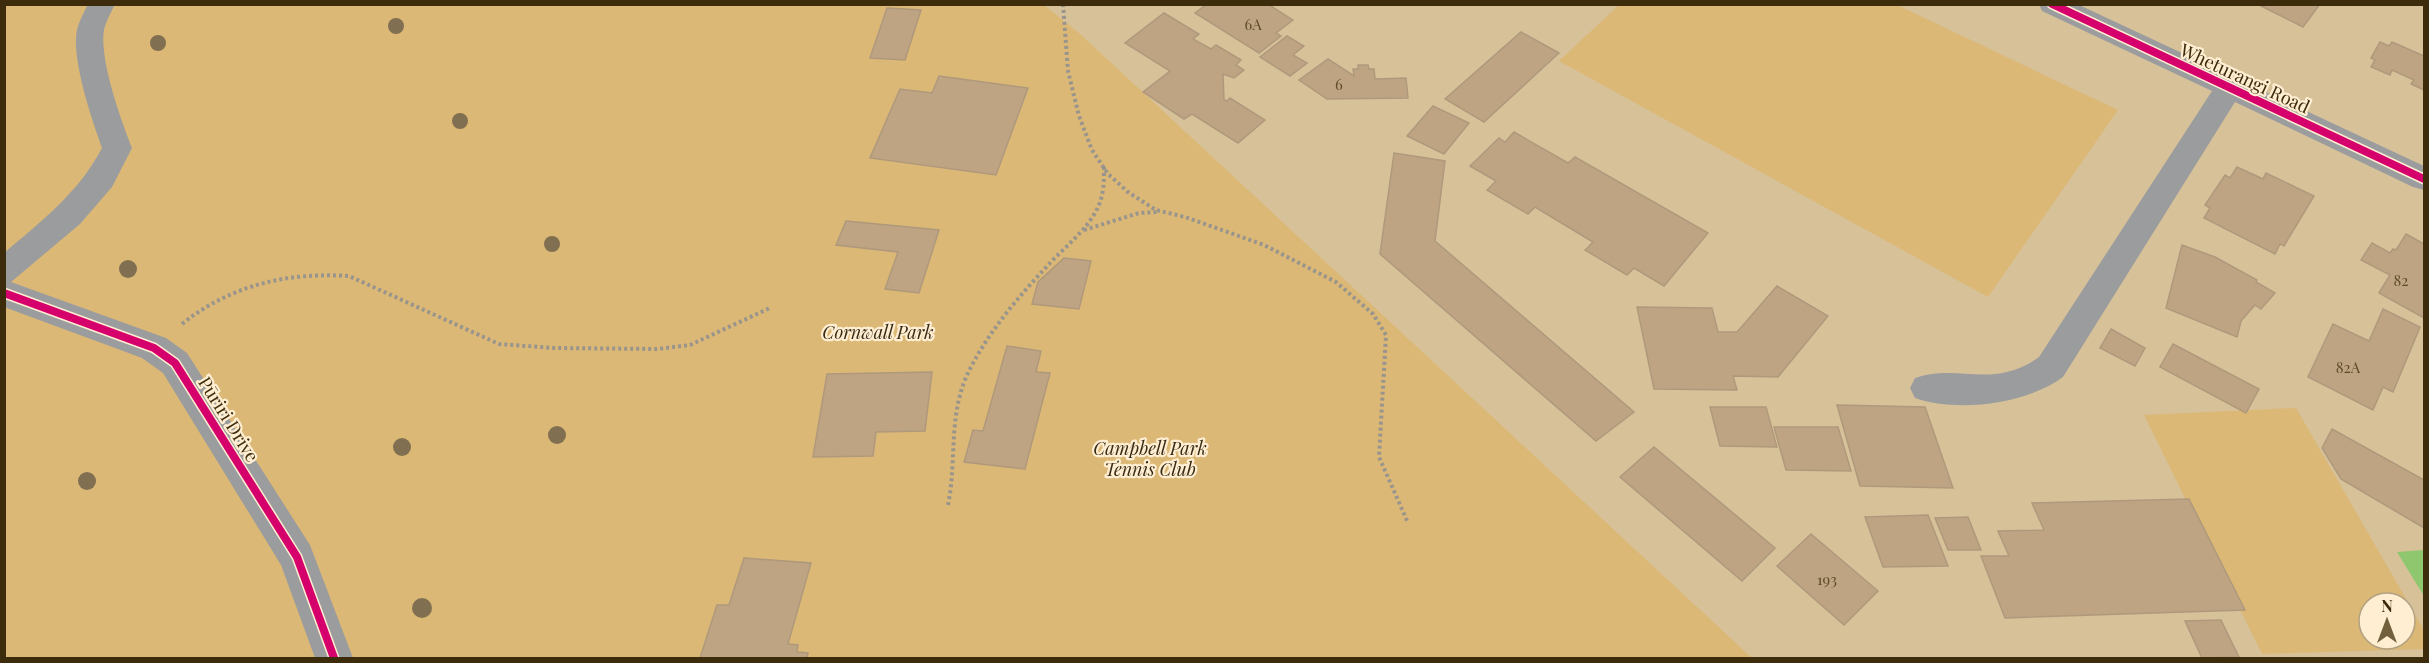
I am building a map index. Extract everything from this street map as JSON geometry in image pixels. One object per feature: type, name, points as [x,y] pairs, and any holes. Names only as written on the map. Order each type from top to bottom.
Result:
[{"type":"street","points":[[4,272],[69,216],[101,179],[117,148],[99,84],[90,33],[102,4]]},
{"type":"street","name":"Wheturangi Road","points":[[2052,4],[2424,179]]},
{"type":"street","points":[[1928,388],[1978,390],[2021,384],[2038,379],[2051,367],[2230,87]]},
{"type":"street","name":"Pūriri Drive","points":[[4,293],[154,348],[175,363],[297,557],[334,658]]},
{"type":"path","points":[[1063,4],[1068,71],[1079,116],[1092,150],[1128,192],[1156,210],[1264,245],[1336,282],[1372,314],[1386,335],[1379,457],[1408,523]]},
{"type":"path","points":[[948,505],[954,474],[952,442],[957,402],[970,370],[989,334],[1080,232],[1101,205],[1105,186],[1104,166]]},
{"type":"path","points":[[1080,232],[1109,220],[1139,213],[1163,211]]},
{"type":"path","points":[[154,348],[190,316],[226,295],[289,276],[325,273],[349,276],[499,344],[657,349],[690,345],[770,308]]},
{"type":"green space","name":"Cornwall Park","points":[[4,5],[1044,5],[1079,33],[1752,658],[5,658]]},
{"type":"green space","points":[[1619,5],[1897,5],[2118,110],[1988,297],[1559,61]]},
{"type":"green space","points":[[2296,408],[2402,591],[2357,591],[2357,651],[2359,651],[2262,654],[2144,415]]},
{"type":"green space","points":[[2417,618],[2424,630],[2424,649],[2417,649]]},
{"type":"shaded area","points":[[2424,550],[2424,596],[2397,552]]},
{"type":"building","points":[[1207,4],[1268,4],[1293,20],[1276,33],[1281,36],[1259,53],[1195,13]]},
{"type":"building","points":[[2257,4],[2320,4],[2303,27]]},
{"type":"building","points":[[887,8],[921,10],[905,60],[870,58]]},
{"type":"building","points":[[1164,13],[1199,34],[1193,39],[1211,49],[1216,45],[1241,60],[1236,65],[1244,70],[1234,78],[1223,74],[1224,100],[1227,101],[1230,98],[1265,120],[1238,143],[1192,114],[1184,119],[1143,92],[1170,71],[1125,43]]},
{"type":"building","points":[[1521,32],[1559,53],[1484,122],[1445,99]]},
{"type":"building","points":[[1287,36],[1304,46],[1293,55],[1307,63],[1290,76],[1260,57]]},
{"type":"building","points":[[2380,42],[2389,46],[2392,42],[2424,56],[2424,90],[2411,84],[2414,80],[2392,70],[2390,75],[2371,67],[2375,60],[2371,58]]},
{"type":"building","points":[[1328,59],[1354,76],[1353,69],[1358,69],[1358,65],[1368,65],[1369,69],[1374,69],[1375,79],[1406,78],[1408,98],[1327,99],[1299,80]]},
{"type":"building","points":[[939,76],[1028,88],[996,175],[870,158],[900,89],[932,93]]},
{"type":"building","points":[[1433,106],[1469,123],[1444,154],[1407,136]]},
{"type":"building","points":[[1514,132],[1568,163],[1575,157],[1708,233],[1664,286],[1634,268],[1627,275],[1585,250],[1593,242],[1535,207],[1528,214],[1487,190],[1496,181],[1470,166],[1499,138],[1505,142]]},
{"type":"building","points":[[1394,153],[1445,161],[1435,241],[1634,412],[1596,441],[1380,254]]},
{"type":"building","points":[[2237,167],[2263,179],[2266,173],[2314,196],[2284,246],[2280,244],[2275,254],[2204,218],[2210,208],[2205,205],[2225,175],[2230,178]]},
{"type":"building","points":[[846,221],[939,230],[919,293],[885,289],[898,252],[836,245]]},
{"type":"building","points":[[2406,234],[2424,244],[2424,318],[2379,293],[2390,275],[2361,260],[2372,243],[2390,253],[2393,249],[2396,250]]},
{"type":"building","points":[[2182,245],[2215,257],[2257,280],[2256,282],[2275,293],[2261,309],[2255,305],[2241,321],[2237,337],[2166,308]]},
{"type":"building","points":[[1064,258],[1091,261],[1079,309],[1032,304],[1038,282]]},
{"type":"building","points":[[1777,286],[1828,316],[1778,377],[1733,376],[1737,390],[1654,389],[1637,307],[1712,308],[1718,332],[1737,332]]},
{"type":"building","points":[[2383,309],[2420,327],[2393,392],[2383,387],[2373,410],[2308,377],[2333,324],[2369,341]]},
{"type":"building","points":[[2111,329],[2145,348],[2135,366],[2100,348]]},
{"type":"building","points":[[2173,344],[2259,389],[2246,413],[2160,367]]},
{"type":"building","points":[[1007,346],[1041,351],[1036,372],[1050,373],[1025,469],[964,462],[973,430],[983,431]]},
{"type":"building","points":[[932,372],[925,431],[876,432],[873,456],[813,457],[827,374]]},
{"type":"building","points":[[1837,405],[1925,407],[1953,488],[1860,486]]},
{"type":"building","points":[[1710,407],[1766,407],[1777,447],[1720,446]]},
{"type":"building","points":[[1774,427],[1838,427],[1851,471],[1786,470]]},
{"type":"building","points":[[2332,429],[2424,480],[2424,528],[2341,479],[2322,448]]},
{"type":"building","points":[[1654,447],[1775,548],[1742,581],[1620,477]]},
{"type":"building","points":[[2189,499],[2245,610],[2005,618],[1981,556],[2009,556],[1998,531],[2044,530],[2032,503]]},
{"type":"building","points":[[1928,515],[1948,566],[1883,567],[1865,517]]},
{"type":"building","points":[[1968,517],[1981,550],[1948,550],[1935,518]]},
{"type":"building","points":[[1811,534],[1878,591],[1844,625],[1777,566]]},
{"type":"building","points":[[744,558],[811,563],[788,644],[798,645],[797,652],[808,653],[807,658],[700,658],[717,605],[729,605]]},
{"type":"building","points":[[2221,620],[2239,657],[2202,658],[2185,621]]},
{"type":"cycle path","points":[[2052,4],[2424,179]]},
{"type":"cycle path","points":[[4,293],[154,348],[175,363],[297,557],[334,658]]},
{"type":"park label","name":"Campbell Park Tennis Club","points":[[1150,458]]}]
